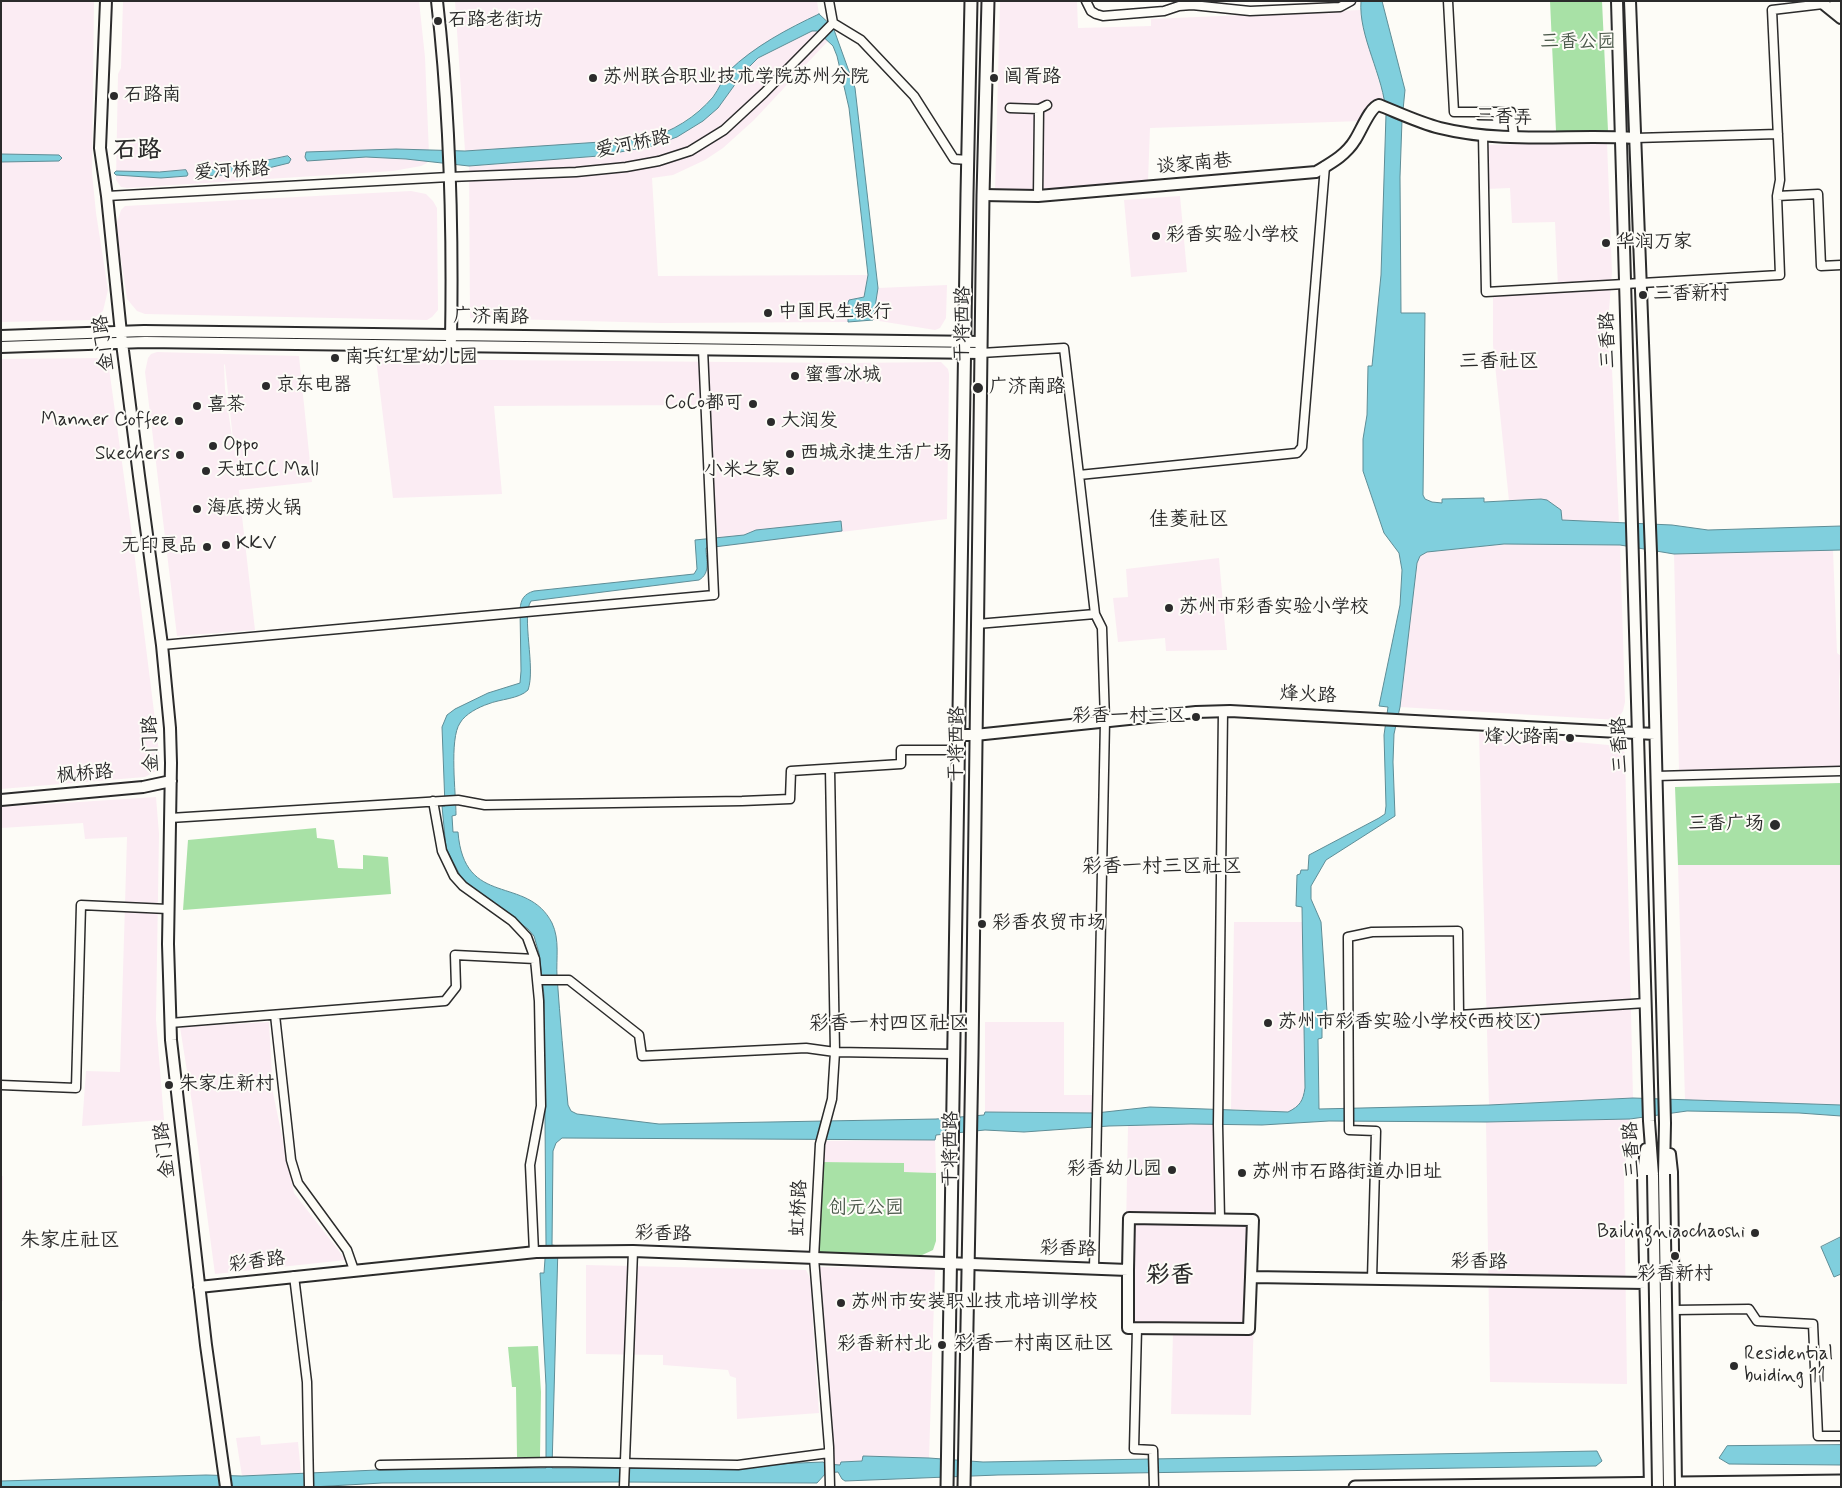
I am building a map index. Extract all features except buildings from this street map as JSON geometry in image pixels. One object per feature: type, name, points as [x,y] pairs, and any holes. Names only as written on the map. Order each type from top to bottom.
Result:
[{"type":"main road","name":"金门路","points":[[106,1],[100,148],[107,196],[122,343],[162,645],[170,736],[171,782],[168,909],[170,1023],[199,1287],[226,1487]]},
{"type":"main road","points":[[437,1],[443,57],[448,147],[451,346]]},
{"type":"main road","name":"干将西路","points":[[947,1483],[971,1]]},
{"type":"main road","name":"干将西路","points":[[964,1483],[971,1112],[983,195],[988,1]]},
{"type":"main road","name":"三香路","points":[[1617,1],[1631,550],[1648,1095],[1653,1175],[1653,1486]]},
{"type":"main road","name":"三香路","points":[[1630,1],[1651,553],[1665,1122],[1664,1174],[1674,1485]]},
{"type":"main road","points":[[1835,1],[1841,6]]},
{"type":"main road","points":[[1821,3],[1841,18]]},
{"type":"main road","points":[[969,100],[986,100]]},
{"type":"main road","name":"三香弄","points":[[1378,105],[1439,128],[1483,135],[1635,138]]},
{"type":"main road","name":"谈家南巷","points":[[983,195],[1038,196],[1316,172],[1341,157],[1378,105]]},
{"type":"main road","name":"广济南路","points":[[1,336],[121,331],[451,334],[965,347]]},
{"type":"main road","name":"广济南路","points":[[1,347],[122,343],[703,349],[981,347]]},
{"type":"main road","name":"烽火路","points":[[959,735],[1223,711],[1385,718],[1655,734]]},
{"type":"main road","name":"枫桥路","points":[[1,800],[143,787],[171,782]]},
{"type":"main road","points":[[1649,1120],[1643,1174],[1653,1486]]},
{"type":"main road","points":[[1665,1122],[1672,1172],[1674,1485]]},
{"type":"main road","points":[[1129,1218],[1253,1220],[1249,1330],[1128,1328],[1128,1270],[1129,1218]]},
{"type":"main road","name":"彩香路","points":[[199,1287],[535,1252],[633,1251],[1128,1270]]},
{"type":"main road","name":"彩香路","points":[[1251,1277],[1646,1283]]},
{"type":"main road","points":[[1355,1487],[1653,1486],[1841,1481]]},
{"type":"street","points":[[829,1],[832,24],[861,40],[914,96],[954,159],[968,160]]},
{"type":"street","points":[[1086,1],[1091,10],[1103,16],[1164,11],[1180,6],[1192,5],[1250,11],[1340,7],[1351,1]]},
{"type":"street","points":[[1448,1],[1454,112],[1512,112],[1514,137]]},
{"type":"street","points":[[1483,135],[1486,292],[1640,282],[1780,276],[1777,196],[1780,180],[1772,10],[1821,3]]},
{"type":"street","name":"爱河桥路","points":[[107,196],[449,174],[603,170],[646,164],[677,156],[705,144],[724,130],[758,99],[832,24]]},
{"type":"street","points":[[1010,108],[1043,107],[1038,196]]},
{"type":"street","points":[[1635,138],[1778,134]]},
{"type":"street","points":[[1079,474],[1297,453],[1302,448],[1325,166]]},
{"type":"street","points":[[1777,196],[1818,194],[1821,266],[1841,265]]},
{"type":"street","points":[[981,347],[1064,348],[1095,614],[1102,628],[1105,721],[1094,1269]]},
{"type":"street","points":[[162,645],[714,595],[703,349]]},
{"type":"street","points":[[977,624],[1095,614]]},
{"type":"street","points":[[1220,1219],[1218,1125],[1223,711]]},
{"type":"street","points":[[170,818],[458,800],[485,805],[790,799],[791,772],[901,764],[901,750],[959,750]]},
{"type":"street","name":"虹桥路","points":[[830,769],[835,1052],[832,1099],[820,1144],[814,1258],[830,1463],[830,1487]]},
{"type":"street","points":[[1656,776],[1841,771]]},
{"type":"street","points":[[433,801],[442,851],[454,876],[463,886],[512,921],[527,937],[535,959],[539,980],[541,1106],[530,1165],[535,1252]]},
{"type":"street","points":[[1,1084],[76,1088],[81,905],[168,909]]},
{"type":"street","points":[[1372,1279],[1376,1131],[1349,1130],[1348,936],[1372,932],[1458,931],[1460,1015],[1646,1003]]},
{"type":"street","points":[[170,1023],[444,1001],[456,987],[454,955],[535,959]]},
{"type":"street","points":[[539,980],[569,980],[639,1035],[642,1056],[806,1048],[835,1052],[954,1054]]},
{"type":"street","points":[[276,1014],[293,1168],[298,1183],[346,1250],[354,1270]]},
{"type":"street","points":[[624,1485],[633,1251]]},
{"type":"street","points":[[294,1276],[307,1382],[309,1487]]},
{"type":"street","points":[[1674,1310],[1749,1309],[1757,1321],[1813,1324],[1818,1436],[1841,1436]]},
{"type":"street","points":[[1137,1328],[1134,1449],[1153,1450],[1154,1487]]},
{"type":"street","points":[[380,1465],[555,1462],[624,1466],[738,1465],[829,1453]]},
{"type":"shaded area","points":[[1,1],[94,1],[92,173],[108,290],[103,311],[92,320],[1,322]]},
{"type":"shaded area","points":[[123,1],[419,1],[425,57],[429,154],[427,163],[421,166],[393,171],[121,187],[116,180],[118,74],[121,68]]},
{"type":"shaded area","name":"苏州联合职业技术学院苏州分院","points":[[455,1],[817,1],[819,14],[793,26],[763,45],[728,72],[713,96],[703,107],[679,125],[660,136],[622,142],[465,151]]},
{"type":"shaded area","points":[[1000,1],[1077,1],[1078,28],[1151,26],[1151,19],[1360,10],[1362,24],[1385,102],[1375,99],[1371,102],[1362,121],[1150,128],[1148,181],[1041,191],[995,191]]},
{"type":"shaded area","points":[[812,31],[820,32],[828,41],[754,120],[723,148],[705,160],[673,175],[652,178],[658,276],[868,275],[864,297],[848,303],[848,322],[661,323],[470,318],[469,166],[599,156],[666,142],[690,129],[718,108],[744,72],[758,58]]},
{"type":"shaded area","points":[[1607,142],[1612,272],[1607,337],[1612,369],[1619,523],[1561,520],[1541,499],[1509,501],[1493,345],[1493,290],[1558,287],[1555,222],[1512,223],[1510,188],[1486,189],[1487,145]]},
{"type":"shaded area","points":[[411,191],[426,194],[437,208],[438,310],[427,320],[145,314],[137,311],[127,299],[116,225],[121,210],[125,206]]},
{"type":"shaded area","name":"彩香实验小学校","points":[[1180,196],[1187,272],[1131,277],[1124,200]]},
{"type":"shaded area","points":[[947,285],[946,318],[940,328],[935,330],[873,320],[878,288]]},
{"type":"shaded area","name":"天虹CC Mall","points":[[157,352],[299,356],[312,482],[239,490],[255,630],[177,636],[145,372],[148,358],[151,354]],"holes":[[[225,365],[235,458],[225,389]]]},
{"type":"shaded area","points":[[101,358],[105,360],[109,368],[160,760],[156,771],[145,777],[1,789],[1,359]]},
{"type":"shaded area","points":[[376,359],[941,362],[948,369],[949,374],[947,519],[719,547],[704,405],[494,406],[502,494],[393,498]]},
{"type":"shaded area","points":[[1504,544],[1620,545],[1625,702],[1623,711],[1617,720],[1400,707],[1417,563],[1420,556],[1427,552]]},
{"type":"shaded area","points":[[1833,550],[1837,653],[1841,656],[1839,680],[1841,767],[1679,771],[1674,554]]},
{"type":"shaded area","name":"苏州市彩香实验小学校","points":[[1219,558],[1227,650],[1166,651],[1165,638],[1118,642],[1113,598],[1128,597],[1126,569]]},
{"type":"shaded area","points":[[1479,733],[1619,746],[1625,753],[1633,1098],[1489,1105]]},
{"type":"shaded area","points":[[156,797],[159,834],[156,1020],[164,1120],[82,1126],[86,1071],[120,1072],[127,837],[85,839],[83,823],[1,828],[1,807]]},
{"type":"shaded area","points":[[1678,865],[1841,865],[1841,1105],[1685,1100]]},
{"type":"shaded area","name":"苏州市彩香实验小学校(西校区)","points":[[1234,922],[1302,922],[1305,1109],[1288,1112],[1231,1109]]},
{"type":"shaded area","points":[[269,1022],[273,1093],[294,1193],[346,1260],[215,1274],[180,1027]]},
{"type":"shaded area","points":[[985,1022],[1064,1022],[1064,1095],[1096,1095],[1096,1113],[985,1112]]},
{"type":"shaded area","points":[[1630,1119],[1624,1177],[1627,1384],[1490,1382],[1486,1122]]},
{"type":"shaded area","points":[[1216,1124],[1216,1215],[1257,1216],[1251,1415],[1171,1414],[1173,1332],[1124,1331],[1128,1126]]},
{"type":"shaded area","points":[[935,1140],[936,1173],[904,1172],[903,1163],[821,1162],[826,1141]]},
{"type":"shaded area","points":[[1,1176],[3,1176],[3,1301],[1,1301]]},
{"type":"shaded area","points":[[586,1265],[806,1270],[810,1278],[819,1413],[737,1419],[736,1378],[730,1376],[728,1370],[663,1365],[663,1355],[586,1354]]},
{"type":"shaded area","points":[[819,1267],[929,1268],[935,1271],[929,1458],[863,1456],[862,1461],[841,1462],[840,1465],[834,1465]]},
{"type":"shaded area","points":[[260,1436],[261,1445],[298,1442],[301,1473],[242,1476],[236,1438]]},
{"type":"green space","name":"三香公园","points":[[1550,1],[1602,1],[1608,131],[1556,131]]},
{"type":"green space","name":"三香广场","points":[[1841,783],[1841,865],[1678,865],[1675,787]]},
{"type":"green space","points":[[316,828],[317,838],[334,840],[338,868],[363,869],[363,855],[388,857],[391,894],[183,910],[188,840]]},
{"type":"green space","name":"创元公园","points":[[821,1162],[904,1163],[904,1172],[936,1173],[936,1241],[933,1250],[920,1256],[817,1253]]},
{"type":"green space","points":[[538,1346],[541,1392],[540,1457],[517,1457],[516,1387],[512,1387],[508,1347]]},
{"type":"water","points":[[1361,1],[1382,1],[1405,90],[1400,177],[1401,313],[1425,313],[1423,495],[1425,499],[1442,503],[1442,499],[1484,498],[1484,502],[1541,499],[1547,500],[1561,510],[1562,520],[1672,525],[1708,530],[1841,526],[1841,550],[1674,554],[1620,545],[1504,544],[1427,552],[1420,556],[1417,563],[1400,707],[1394,734],[1395,816],[1326,860],[1311,886],[1311,899],[1321,922],[1328,1026],[1322,1026],[1322,1038],[1318,1039],[1319,1109],[1489,1105],[1633,1098],[1841,1105],[1841,1116],[1799,1113],[1687,1111],[1630,1119],[1486,1122],[1329,1121],[1262,1125],[1109,1126],[1024,1132],[985,1130],[936,1135],[935,1140],[562,1138],[556,1143],[553,1151],[552,1245],[558,1246],[552,1468],[713,1469],[728,1466],[823,1462],[840,1465],[841,1462],[862,1461],[863,1456],[983,1462],[1597,1451],[1602,1461],[1596,1466],[998,1475],[845,1481],[838,1472],[826,1473],[817,1483],[382,1483],[312,1487],[1,1487],[1,1481],[206,1475],[242,1476],[377,1470],[546,1468],[546,1385],[540,1273],[544,1273],[546,1245],[544,995],[539,953],[534,936],[528,929],[462,879],[446,848],[442,806],[445,806],[442,727],[447,715],[455,709],[488,693],[520,683],[520,609],[525,595],[534,591],[694,574],[697,569],[695,540],[744,535],[756,530],[841,521],[842,531],[706,548],[706,570],[703,577],[699,580],[531,601],[527,618],[530,669],[528,690],[520,695],[493,702],[477,709],[462,720],[457,731],[454,754],[456,815],[452,816],[453,832],[458,832],[463,856],[472,872],[484,882],[528,899],[541,908],[554,929],[557,942],[557,976],[565,1073],[568,1105],[571,1111],[577,1114],[659,1124],[936,1119],[984,1115],[985,1112],[1096,1113],[1150,1107],[1288,1112],[1298,1105],[1302,1100],[1305,1088],[1302,907],[1296,906],[1297,875],[1300,874],[1301,870],[1308,870],[1309,855],[1385,814],[1384,735],[1388,707],[1379,706],[1400,605],[1402,570],[1399,553],[1384,533],[1363,471],[1363,439],[1367,415],[1368,366],[1372,366],[1381,275],[1386,114],[1381,85],[1363,28]]},
{"type":"water","points":[[819,14],[833,27],[855,88],[878,288],[873,320],[848,322],[849,300],[864,297],[868,275],[849,108],[833,46],[817,31],[812,31],[758,58],[744,72],[718,108],[703,121],[677,137],[652,146],[599,156],[469,166],[366,157],[307,161],[305,157],[306,152],[396,149],[465,151],[646,139],[674,128],[699,111],[713,97],[729,71],[749,54],[796,25]]},
{"type":"water","points":[[1,154],[59,155],[62,158],[59,161],[1,162]]},
{"type":"water","points":[[288,156],[291,159],[289,163],[244,174],[199,176],[197,173],[198,171],[244,165]]},
{"type":"water","points":[[186,170],[187,176],[161,178],[116,175],[114,173],[116,171],[159,172]]},
{"type":"water","points":[[1841,1237],[1841,1274],[1834,1277],[1821,1247]]},
{"type":"water","points":[[1841,1445],[1841,1465],[1729,1464],[1719,1458],[1727,1446]]},
{"type":"place","name":"石路老街坊","points":[[438,21]]},
{"type":"place","name":"苏州联合职业技术学院苏州分院","points":[[593,78]]},
{"type":"place","name":"阊胥路","points":[[994,78]]},
{"type":"place","name":"石路南","points":[[114,96]]},
{"type":"place","name":"彩香实验小学校","points":[[1156,236]]},
{"type":"place","name":"华润万家","points":[[1606,243]]},
{"type":"place","name":"三香新村","points":[[1643,295]]},
{"type":"place","name":"中国民生银行","points":[[768,313]]},
{"type":"place","name":"南兵红星幼儿园","points":[[335,358]]},
{"type":"place","name":"蜜雪冰城","points":[[795,376]]},
{"type":"place","name":"京东电器","points":[[266,386]]},
{"type":"place","name":"广济南路","points":[[978,388]]},
{"type":"place","name":"CoCo都可","points":[[753,404]]},
{"type":"place","name":"喜茶","points":[[197,406]]},
{"type":"place","name":"Manner Coffee","points":[[179,421]]},
{"type":"place","name":"大润发","points":[[771,422]]},
{"type":"place","name":"Oppo","points":[[213,446]]},
{"type":"place","name":"西城永捷生活广场","points":[[790,454]]},
{"type":"place","name":"Skechers","points":[[180,455]]},
{"type":"place","name":"天虹CC Mall","points":[[206,471]]},
{"type":"place","name":"小米之家","points":[[790,471]]},
{"type":"place","name":"海底捞火锅","points":[[197,509]]},
{"type":"place","name":"KKV","points":[[226,545]]},
{"type":"place","name":"无印良品","points":[[207,547]]},
{"type":"place","name":"苏州市彩香实验小学校","points":[[1169,608]]},
{"type":"place","name":"彩香一村三区","points":[[1196,717]]},
{"type":"place","name":"烽火路南","points":[[1570,738]]},
{"type":"place","name":"三香广场","points":[[1775,825]]},
{"type":"place","name":"彩香农贸市场","points":[[982,924]]},
{"type":"place","name":"苏州市彩香实验小学校(西校区)","points":[[1268,1023]]},
{"type":"place","name":"朱家庄新村","points":[[169,1085]]},
{"type":"place","name":"彩香幼儿园","points":[[1172,1170]]},
{"type":"place","name":"苏州市石路街道办旧址","points":[[1242,1173]]},
{"type":"place","name":"Bailingniaochaoshi","points":[[1755,1233]]},
{"type":"place","name":"彩香新村","points":[[1675,1256]]},
{"type":"place","name":"苏州市安装职业技术培训学校","points":[[841,1303]]},
{"type":"place","name":"彩香新村北","points":[[942,1345]]},
{"type":"place","name":"Residential buiding 11","points":[[1734,1366]]},
{"type":"district","name":"石路","points":[[137,152]]},
{"type":"district","name":"三香社区","points":[[1499,363]]},
{"type":"district","name":"佳菱社区","points":[[1189,521]]},
{"type":"district","name":"彩香一村三区社区","points":[[1162,868]]},
{"type":"district","name":"彩香一村四区社区","points":[[889,1025]]},
{"type":"district","name":"朱家庄社区","points":[[70,1242]]},
{"type":"district","name":"彩香","points":[[1170,1277]]},
{"type":"district","name":"彩香一村南区社区","points":[[1034,1345]]}]
